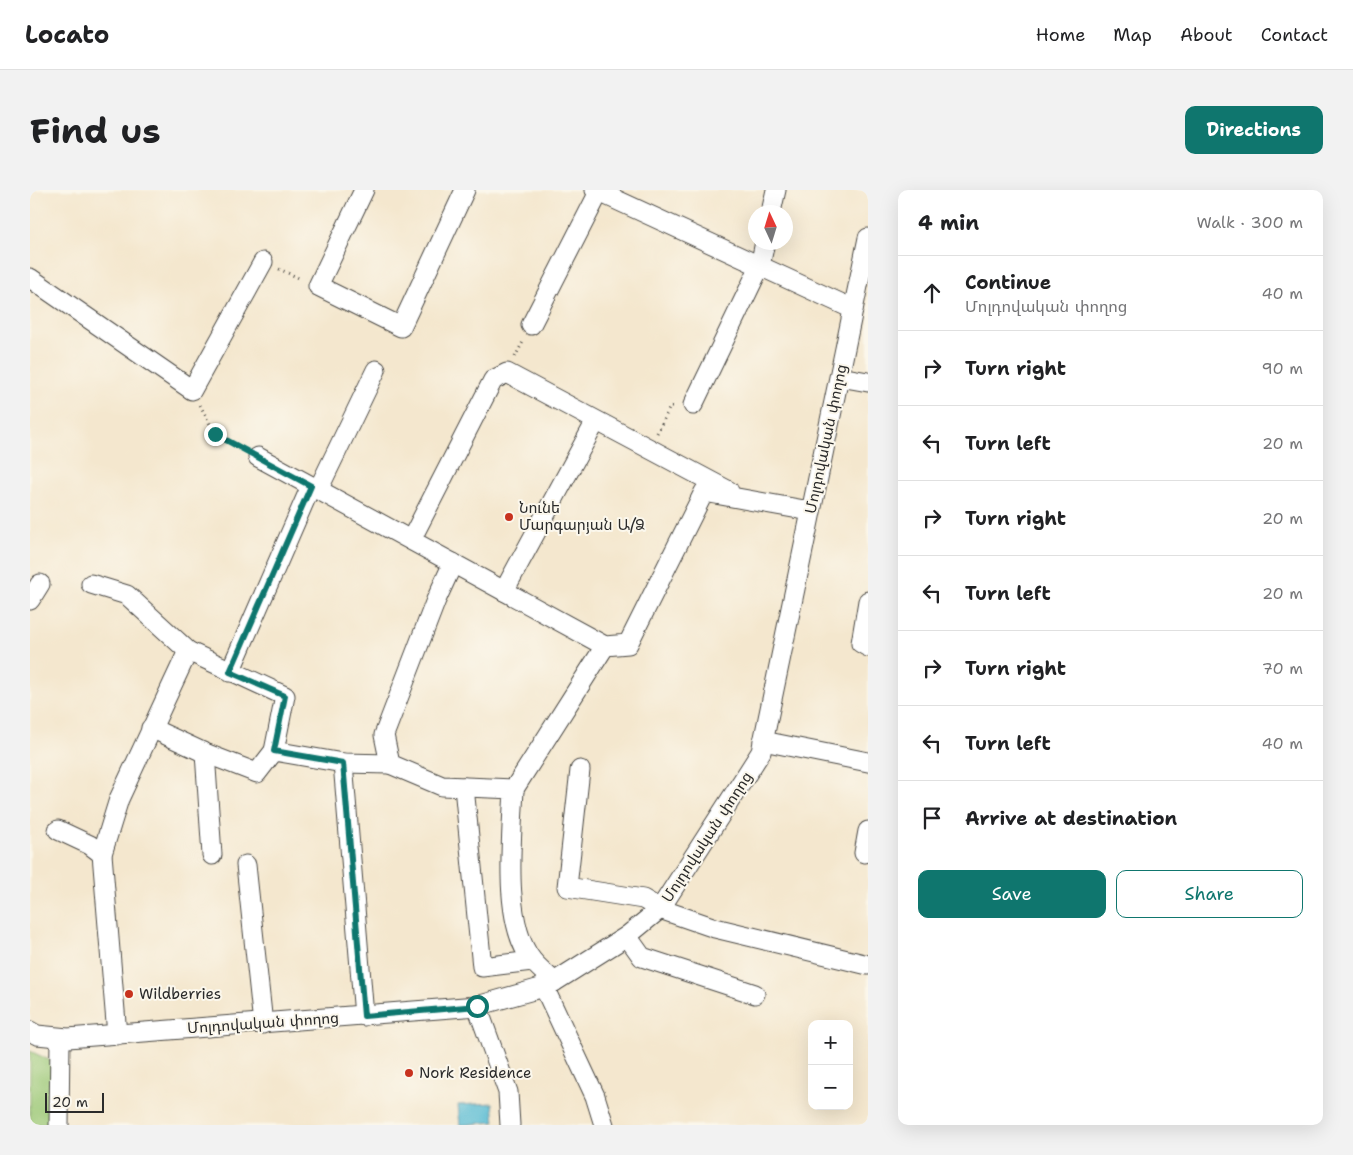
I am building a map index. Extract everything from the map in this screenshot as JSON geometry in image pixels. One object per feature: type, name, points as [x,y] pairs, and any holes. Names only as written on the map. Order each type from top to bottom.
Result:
[{"type":"street","points":[[364,190],[318,286],[401,327],[466,190]]},
{"type":"street","points":[[773,205],[776,190]]},
{"type":"street","points":[[531,325],[597,191],[854,309]]},
{"type":"street","name":"Մոլդովական փողոց","points":[[30,1031],[37,1035],[60,1039],[477,1006],[549,984],[627,936],[660,909],[761,752],[868,238]]},
{"type":"street","points":[[692,405],[760,266],[763,250]]},
{"type":"street","points":[[30,278],[192,390],[263,262]]},
{"type":"street","points":[[230,672],[314,488],[376,370]]},
{"type":"street","points":[[411,540],[493,380],[507,373],[649,450],[746,499]]},
{"type":"street","points":[[840,377],[868,382]]},
{"type":"street","points":[[504,591],[596,421]]},
{"type":"street","points":[[258,457],[604,646],[628,644],[704,492],[810,510]]},
{"type":"street","points":[[390,764],[384,735],[436,600],[453,563]]},
{"type":"street","points":[[30,600],[40,584]]},
{"type":"street","points":[[91,584],[127,595],[188,651],[285,696],[274,751],[257,773],[205,753],[151,728]]},
{"type":"street","points":[[868,601],[861,643],[868,647]]},
{"type":"street","points":[[604,646],[514,789],[511,878],[515,925],[532,961],[549,984],[595,1096],[604,1125]]},
{"type":"street","points":[[118,1035],[102,854],[119,799],[188,651]]},
{"type":"street","points":[[763,741],[868,762]]},
{"type":"street","points":[[274,751],[343,763],[390,764],[442,786],[514,789]]},
{"type":"street","points":[[205,753],[212,855]]},
{"type":"street","points":[[343,763],[364,1016]]},
{"type":"street","points":[[580,770],[568,887],[643,899],[660,909],[715,928],[868,965]]},
{"type":"street","points":[[464,787],[482,967],[532,961]]},
{"type":"street","points":[[58,830],[90,845],[102,854]]},
{"type":"street","points":[[864,853],[868,831]]},
{"type":"street","points":[[246,865],[263,1024]]},
{"type":"street","points":[[627,936],[642,957],[755,994]]},
{"type":"street","points":[[477,1006],[508,1092],[510,1125]]},
{"type":"street","points":[[59,1125],[60,1039]]},
{"type":"path","points":[[263,262],[318,286]]},
{"type":"path","points":[[507,373],[531,325]]},
{"type":"path","points":[[192,390],[215,434],[258,457]]},
{"type":"path","points":[[649,450],[670,407],[692,405]]},
{"type":"green space","points":[[30,1051],[58,1064],[58,1125],[30,1125]]},
{"type":"water","points":[[493,1103],[495,1122],[460,1125],[458,1105]]},
{"type":"place","name":"Նունե Մարգարյան Ա/Ձ","points":[[509,517]]},
{"type":"place","name":"Wildberries","points":[[129,994]]},
{"type":"place","name":"Nork Residence","points":[[409,1073]]},
{"type":"route","points":[[215,434],[311,486],[230,672],[285,696],[274,751],[343,763],[364,1016],[477,1006]]}]
